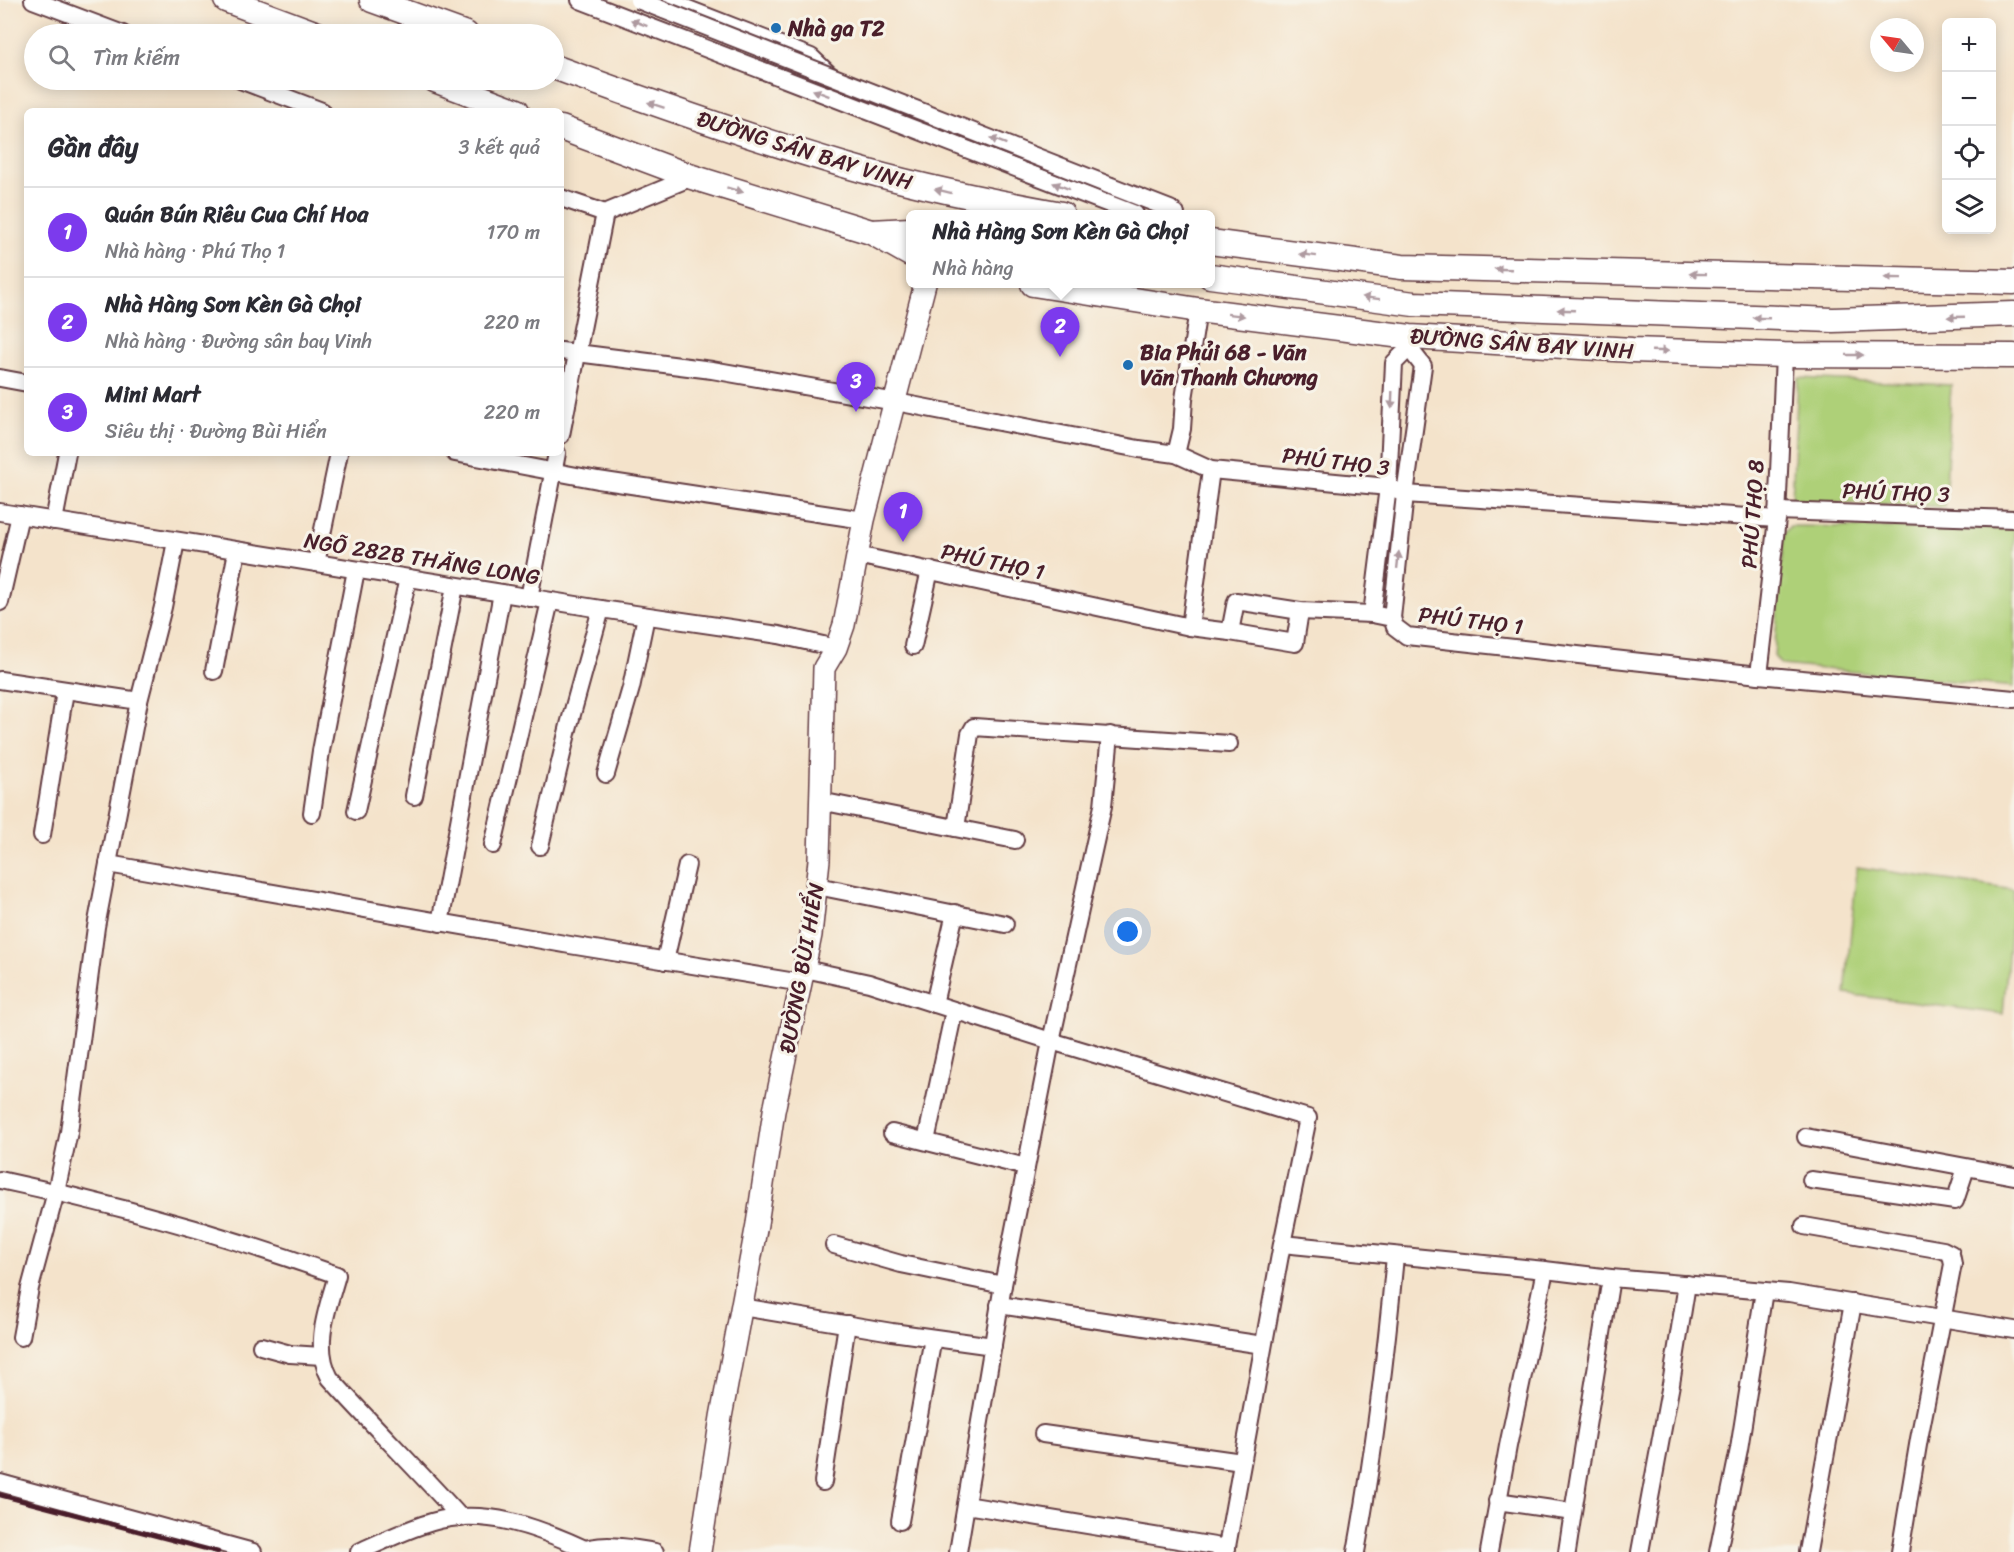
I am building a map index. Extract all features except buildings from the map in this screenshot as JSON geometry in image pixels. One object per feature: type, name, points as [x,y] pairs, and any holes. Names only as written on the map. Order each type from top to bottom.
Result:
[{"type":"main road","points":[[226,0],[290,24]]},
{"type":"main road","points":[[372,0],[438,24]]},
{"type":"main road","name":"ĐƯỜNG SÂN BAY VINH","points":[[564,71],[649,102],[845,166],[962,195],[1041,210]]},
{"type":"main road","points":[[461,90],[509,108]]},
{"type":"main road","points":[[564,129],[692,177],[871,232],[906,252]]},
{"type":"main road","points":[[871,232],[906,230]]},
{"type":"main road","points":[[1215,243],[1402,267],[2014,282]]},
{"type":"main road","points":[[1215,277],[1414,304],[1833,320],[2014,314]]},
{"type":"main road","name":"ĐƯỜNG SÂN BAY VINH","points":[[1058,288],[1410,342],[1784,355],[2014,356]]},
{"type":"main road","points":[[1410,342],[1414,304]]},
{"type":"main road","points":[[1784,355],[1788,319]]},
{"type":"street","points":[[33,0],[97,24]]},
{"type":"street","points":[[580,0],[1125,210]]},
{"type":"street","points":[[638,0],[1171,210]]},
{"type":"street","points":[[665,0],[811,57],[867,111]]},
{"type":"street","points":[[266,90],[314,108]]},
{"type":"street","points":[[564,199],[604,213],[692,177]]},
{"type":"street","points":[[564,399],[568,352],[604,213]]},
{"type":"street","name":"ĐƯỜNG BÙI HIỂN","points":[[700,1552],[774,1111],[803,976],[817,886],[824,668],[836,648],[844,625],[864,520],[924,288]]},
{"type":"street","points":[[1176,454],[1182,429],[1184,399],[1198,310]]},
{"type":"street","points":[[1372,614],[1388,487],[1394,363],[1410,342],[1423,366],[1405,494],[1392,618]]},
{"type":"street","name":"PHÚ THỌ 3","points":[[568,352],[712,370],[896,402],[1176,454],[1211,470],[1388,487],[1405,494],[1777,515],[2014,519]]},
{"type":"street","name":"PHÚ THỌ 8","points":[[1759,675],[1777,515],[1784,355]]},
{"type":"street","points":[[0,378],[24,382]]},
{"type":"street","points":[[54,521],[66,456]]},
{"type":"street","points":[[316,563],[338,456]]},
{"type":"street","points":[[471,456],[554,472],[864,520]]},
{"type":"street","points":[[529,598],[557,456]]},
{"type":"street","points":[[1190,627],[1211,470]]},
{"type":"street","name":"NGÕ 282B THĂNG LONG","points":[[0,512],[529,598],[778,635],[836,648]]},
{"type":"street","points":[[0,602],[20,515]]},
{"type":"street","points":[[21,1337],[30,1288],[56,1192],[69,1132],[96,927],[139,701],[163,607],[176,541]]},
{"type":"street","points":[[214,671],[237,551]]},
{"type":"street","name":"PHÚ THỌ 1","points":[[857,555],[1190,627],[1230,632],[1236,601],[1300,611],[1372,614],[1392,618],[1395,627],[1407,636],[1759,675],[2014,699]]},
{"type":"street","points":[[312,813],[321,751],[356,570]]},
{"type":"street","points":[[913,646],[930,570]]},
{"type":"street","points":[[356,811],[408,578]]},
{"type":"street","points":[[414,796],[455,586]]},
{"type":"street","points":[[441,923],[502,593]]},
{"type":"street","points":[[493,844],[550,601]]},
{"type":"street","points":[[540,846],[566,737],[601,609]]},
{"type":"street","points":[[1230,632],[1295,643],[1300,611]]},
{"type":"street","points":[[606,774],[630,688],[646,616]]},
{"type":"street","points":[[0,680],[139,701]]},
{"type":"street","points":[[42,836],[65,691]]},
{"type":"street","points":[[956,828],[970,734],[974,727],[1065,735],[1110,735],[1229,744]]},
{"type":"street","points":[[958,1552],[999,1305],[1051,1041],[1103,806],[1110,735]]},
{"type":"street","points":[[820,801],[1015,840]]},
{"type":"street","points":[[108,864],[665,961],[869,983],[1051,1041],[1308,1118],[1263,1344],[1226,1550],[966,1505]]},
{"type":"street","points":[[665,961],[687,865]]},
{"type":"street","points":[[817,886],[1005,924]]},
{"type":"street","points":[[934,1004],[955,914]]},
{"type":"street","points":[[926,1142],[954,1011]]},
{"type":"street","points":[[892,1133],[1026,1167]]},
{"type":"street","points":[[1806,1137],[2014,1176]]},
{"type":"street","points":[[1811,1180],[1951,1202],[1957,1199],[1966,1168]]},
{"type":"street","points":[[0,1180],[134,1210],[260,1248],[337,1275],[322,1335],[322,1356],[330,1378],[461,1518]]},
{"type":"street","points":[[1804,1226],[1943,1250],[1951,1254],[1953,1264],[1900,1552]]},
{"type":"street","points":[[1282,1244],[1611,1278],[1764,1291],[1853,1303],[2014,1330]]},
{"type":"street","points":[[834,1245],[901,1264],[1003,1285]]},
{"type":"street","points":[[1356,1552],[1377,1413],[1395,1256]]},
{"type":"street","points":[[1489,1552],[1497,1502],[1545,1270]]},
{"type":"street","points":[[1567,1552],[1611,1278]]},
{"type":"street","points":[[1640,1552],[1670,1394],[1687,1284]]},
{"type":"street","points":[[1718,1552],[1739,1449],[1764,1291]]},
{"type":"street","points":[[1808,1552],[1853,1303]]},
{"type":"street","points":[[999,1305],[1263,1344]]},
{"type":"street","points":[[742,1307],[993,1346]]},
{"type":"street","points":[[823,1482],[847,1324]]},
{"type":"street","points":[[900,1521],[933,1338]]},
{"type":"street","points":[[261,1346],[290,1354],[322,1356]]},
{"type":"street","points":[[1043,1434],[1242,1462]]},
{"type":"street","points":[[0,1483],[253,1552]]},
{"type":"street","points":[[1497,1502],[1573,1512]]},
{"type":"street","points":[[359,1552],[427,1524],[461,1518],[491,1518],[529,1526],[581,1550],[608,1546],[655,1552]]},
{"type":"green space","points":[[1798,378],[1951,385],[1945,507],[1792,500]]},
{"type":"green space","points":[[1790,526],[2014,529],[2014,687],[1781,665],[1774,656],[1784,533]]},
{"type":"green space","points":[[1857,867],[2014,890],[2003,1014],[1845,994]]},
{"type":"railway","points":[[0,1495],[218,1552]]},
{"type":"place","name":"Nhà ga T2","points":[[776,28]]},
{"type":"place","name":"Nhà Hàng Sơn Kèn Gà Chọi","points":[[1060,357]]},
{"type":"place","name":"Bia Phủi 68 - Văn Văn Thanh Chương","points":[[1128,365]]},
{"type":"place","name":"Mini Mart","points":[[856,412]]},
{"type":"place","name":"Quán Bún Riêu Cua Chí Hoa","points":[[903,542]]}]
